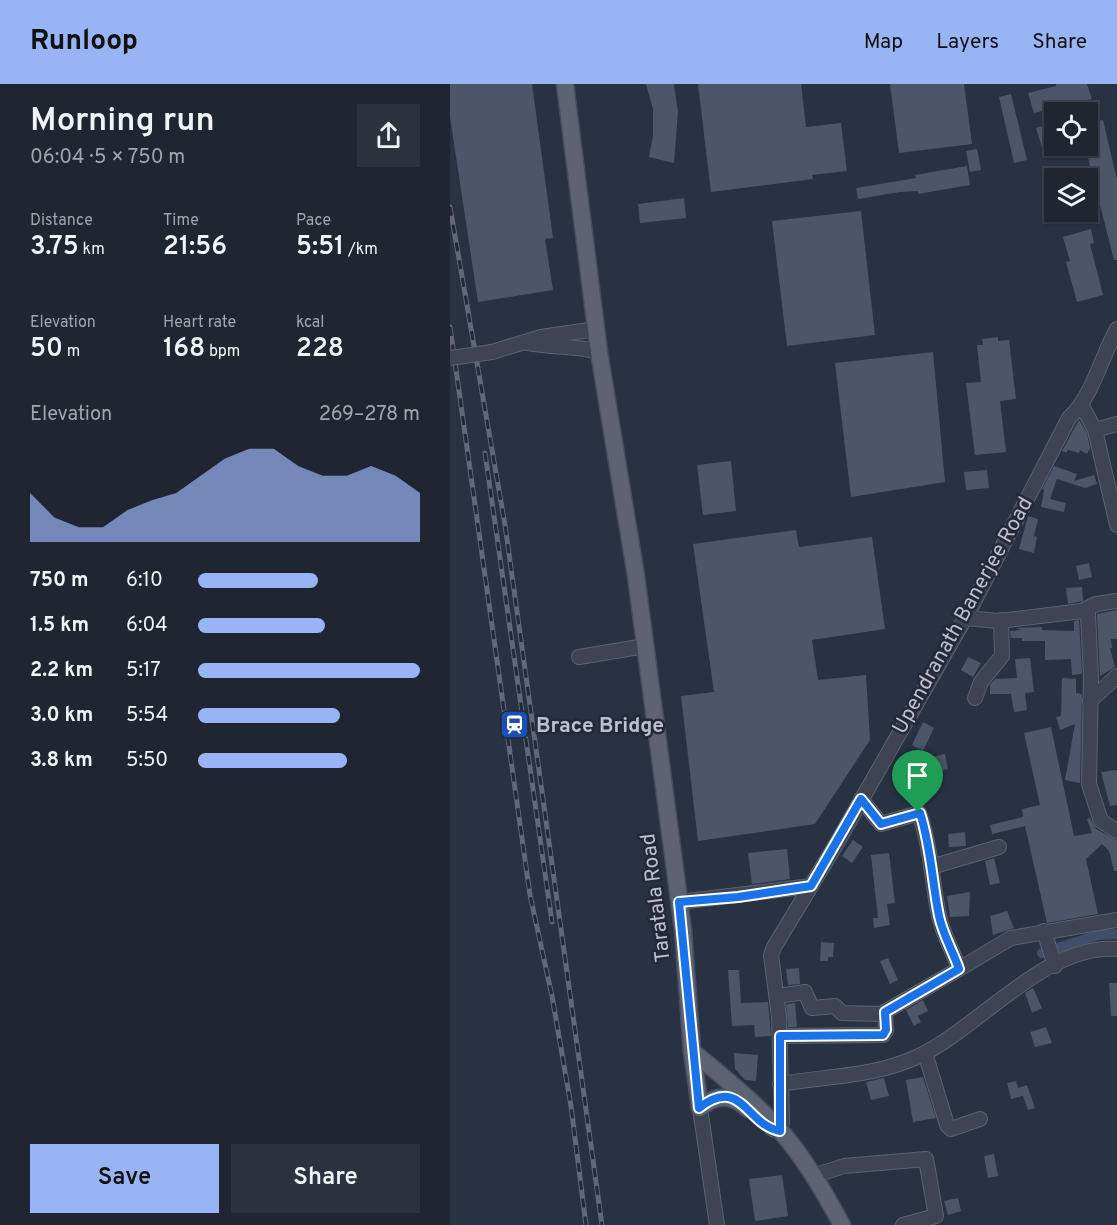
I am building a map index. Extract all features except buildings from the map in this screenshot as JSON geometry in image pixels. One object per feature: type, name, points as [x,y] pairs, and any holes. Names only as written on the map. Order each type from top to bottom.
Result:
[{"type":"main road","name":"Taratala Road","points":[[565,84],[598,352],[645,646],[679,902],[699,1108]]},
{"type":"main road","points":[[692,1051],[746,1096],[813,1176],[842,1225]]},
{"type":"main road","points":[[699,1108],[714,1097],[725,1096],[742,1104],[775,1130],[833,1225]]},
{"type":"street","points":[[450,358],[492,352],[542,337],[596,329]]},
{"type":"street","name":"Upendranath Banerjee Road","points":[[775,1130],[780,1084],[780,1036],[771,955],[965,618],[1070,417],[1082,406],[1103,354],[1117,329]]},
{"type":"street","points":[[527,343],[543,347],[579,346],[598,352]]},
{"type":"street","points":[[1082,406],[1095,430],[1117,525]]},
{"type":"street","points":[[1095,430],[1117,424]]},
{"type":"street","points":[[965,618],[1001,620],[1082,610],[1096,604],[1117,601]]},
{"type":"street","points":[[1082,610],[1086,611],[1090,618],[1096,696],[1089,784],[1101,821],[1117,831]]},
{"type":"street","points":[[975,698],[981,682],[1002,656],[1001,620]]},
{"type":"street","points":[[579,657],[645,646]]},
{"type":"street","points":[[1096,696],[1117,676]]},
{"type":"street","points":[[1096,696],[1117,689]]},
{"type":"street","points":[[861,799],[881,824],[918,812],[925,830],[939,918],[959,969]]},
{"type":"street","points":[[931,867],[999,847]]},
{"type":"street","points":[[679,902],[738,897],[811,886]]},
{"type":"street","points":[[777,996],[805,992],[812,1008],[835,1006],[844,1013],[874,1015],[885,1012],[1006,940],[1044,931],[1052,932],[1117,920]]},
{"type":"street","points":[[1044,931],[1055,966]]},
{"type":"street","points":[[780,1084],[883,1071],[944,1042],[1021,985],[1055,966],[1086,951],[1117,949]]},
{"type":"street","points":[[780,1036],[883,1035],[886,1030],[885,1012]]},
{"type":"street","points":[[925,1053],[947,1125],[951,1128],[980,1119]]},
{"type":"street","name":"Taratala Road","points":[[699,1108],[717,1225]]},
{"type":"street","points":[[813,1176],[844,1166],[926,1159],[936,1216],[903,1225]]},
{"type":"waterway","points":[[1042,953],[1098,935],[1117,934]]},
{"type":"railway","points":[[450,207],[505,525],[602,1225]]},
{"type":"railway","points":[[450,327],[530,895],[552,996],[571,1106],[586,1225]]},
{"type":"railway","points":[[485,453],[552,922]]},
{"type":"place","name":"Brace Bridge","points":[[515,725]]},
{"type":"route","points":[[861,799],[881,824],[918,812],[925,830],[939,918],[959,969],[885,1012],[886,1030],[883,1035],[780,1036],[782,1121],[780,1131],[769,1129],[742,1104],[725,1096],[714,1097],[699,1108],[679,902],[738,897],[811,886],[861,799]]}]
